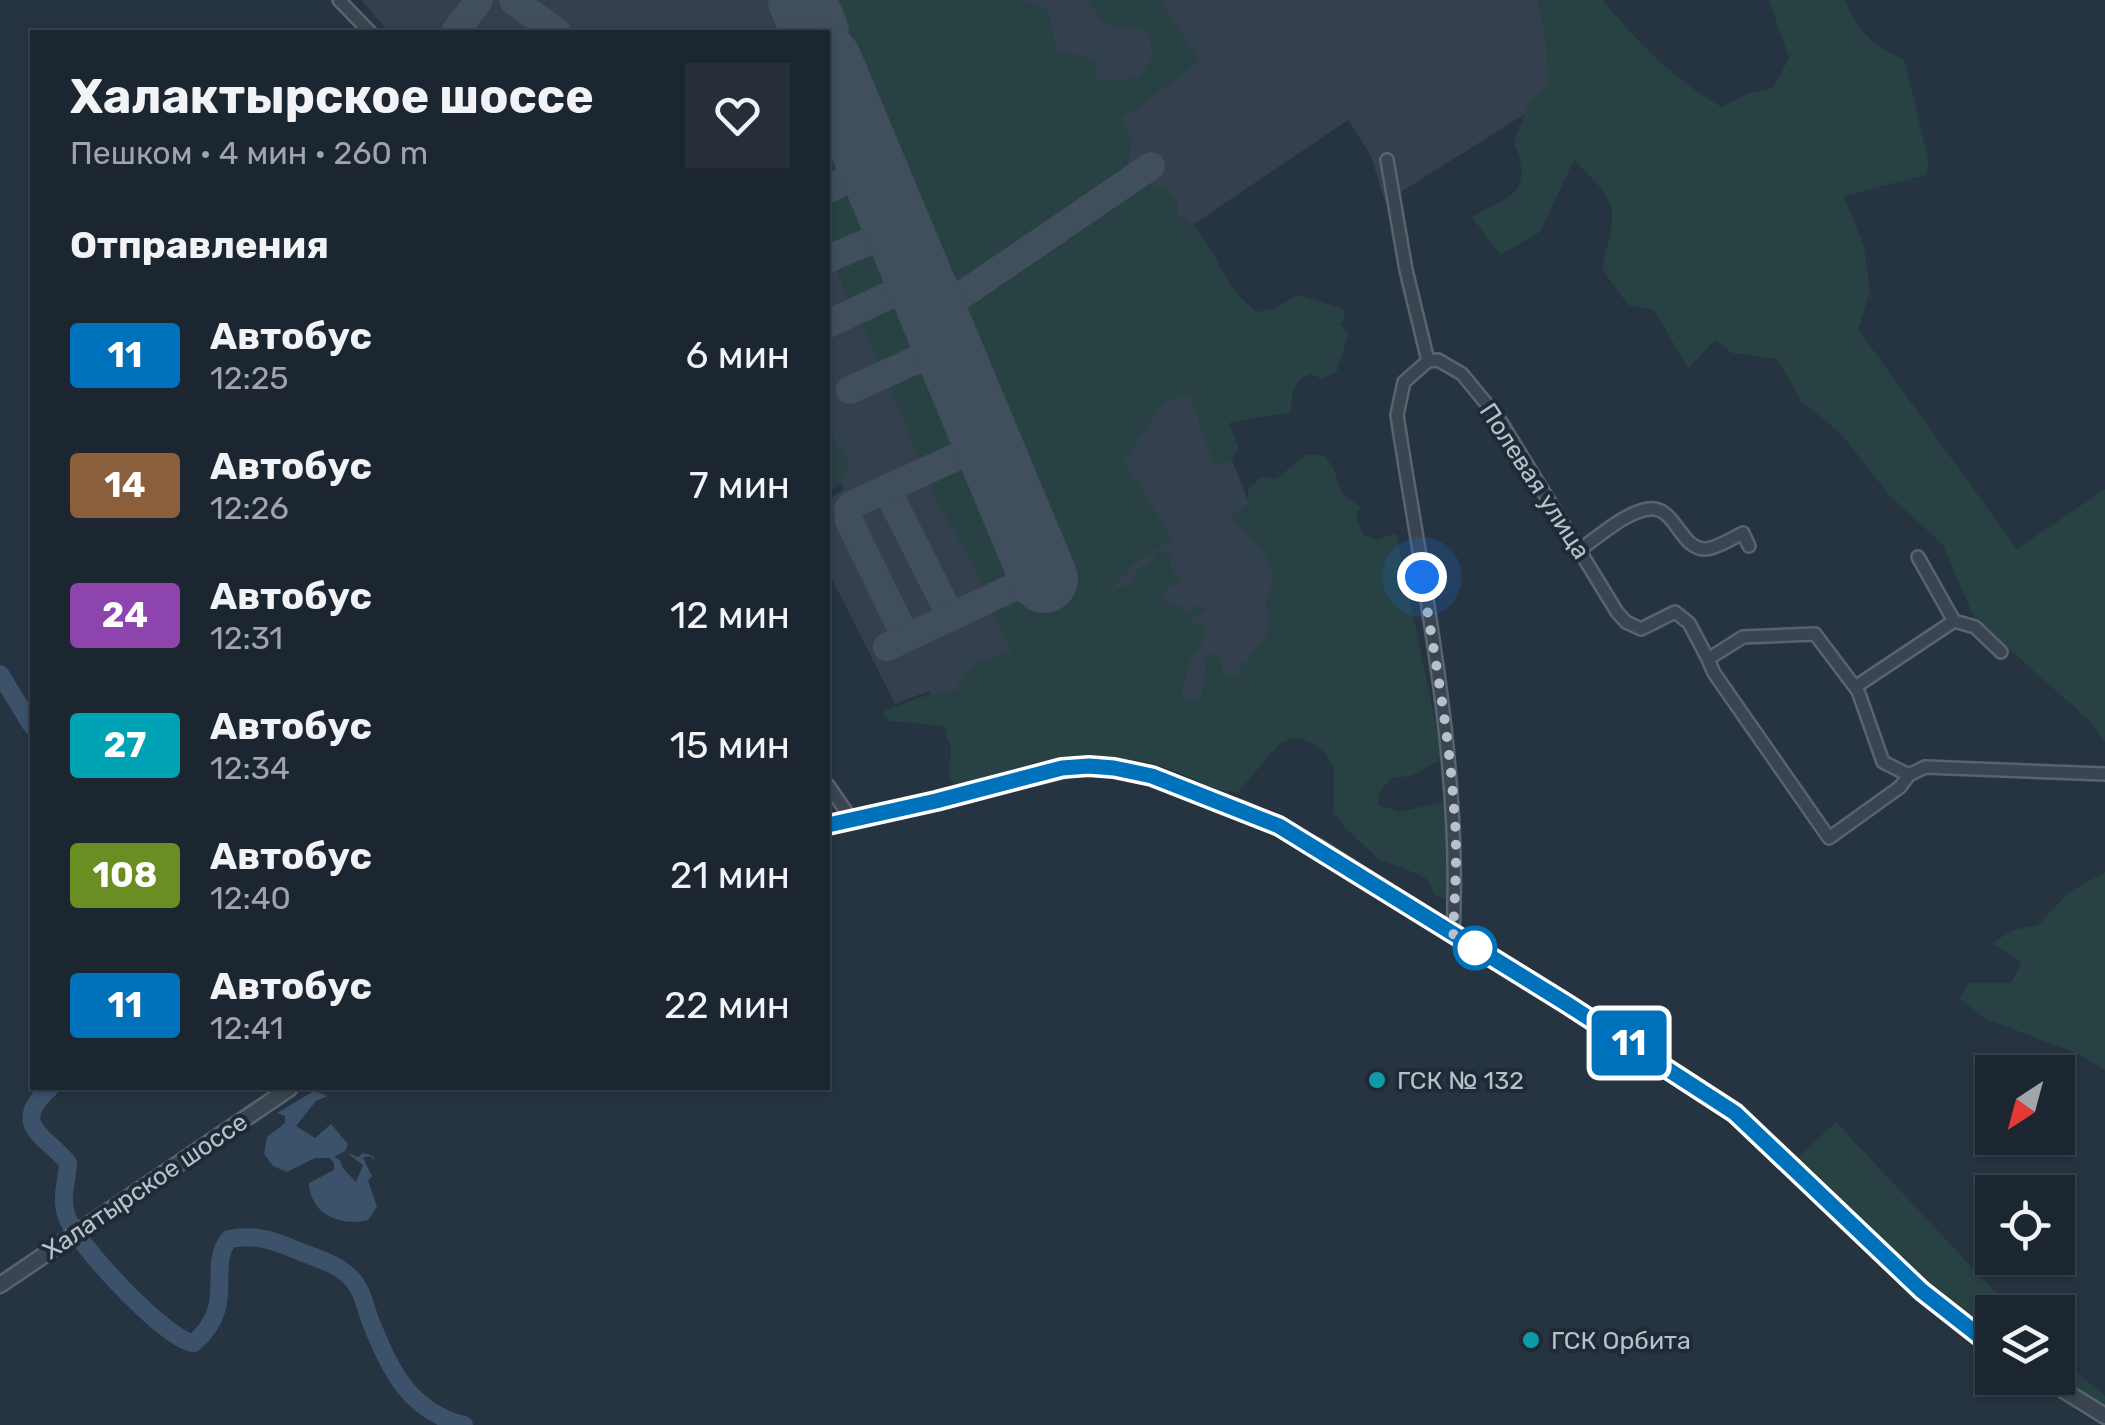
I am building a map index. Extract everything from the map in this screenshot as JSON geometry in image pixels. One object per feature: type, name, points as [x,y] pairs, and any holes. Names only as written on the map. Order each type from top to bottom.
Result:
[{"type":"street","points":[[339,0],[368,30]]},
{"type":"street","points":[[1387,160],[1406,270],[1428,361],[1404,382],[1397,415],[1448,742],[1456,847],[1453,934]]},
{"type":"street","name":"Полевая улица","points":[[1428,361],[1438,360],[1462,374],[1499,419],[1626,622],[1641,628],[1676,612],[1689,623],[1708,659]]},
{"type":"street","points":[[1580,550],[1648,509],[1670,519],[1690,543],[1701,549],[1742,533],[1749,546]]},
{"type":"street","points":[[1918,557],[1954,621],[1975,627],[2001,652]]},
{"type":"street","points":[[1855,687],[1954,621]]},
{"type":"street","points":[[1910,776],[1883,762],[1855,687],[1815,634],[1743,637],[1708,659],[1829,838],[1924,768],[2105,774]]},
{"type":"street","points":[[830,825],[1062,768],[1131,770],[1211,796],[1292,832],[1735,1113],[1922,1291],[1975,1333]]},
{"type":"street","points":[[830,787],[852,820]]},
{"type":"street","name":"Халатырское шоссе","points":[[0,1286],[287,1090]]},
{"type":"street","points":[[2071,1395],[2105,1416]]},
{"type":"shaded area","points":[[361,0],[1547,0],[1595,70],[1385,202],[1371,156],[1348,120],[1129,268],[1192,360],[1318,676],[1092,749],[946,717],[929,691],[895,704],[830,575],[830,499],[844,489],[830,460],[830,30],[387,30]]},
{"type":"shaded area","points":[[314,1091],[328,1096],[316,1101],[296,1126],[315,1138],[331,1124],[348,1144],[345,1151],[334,1157],[356,1182],[363,1165],[347,1153],[373,1156],[374,1160],[370,1156],[363,1158],[372,1176],[368,1181],[377,1207],[368,1220],[337,1220],[315,1203],[309,1183],[334,1170],[334,1162],[329,1158],[315,1158],[287,1172],[273,1166],[264,1154],[267,1137],[285,1123],[285,1116],[277,1113]]},
{"type":"green space","points":[[827,0],[1022,0],[1047,9],[1057,51],[1095,59],[1097,80],[1118,81],[1141,76],[1153,56],[1148,31],[1107,25],[1086,0],[1159,0],[1200,61],[1121,120],[1132,138],[1127,169],[972,279],[960,280],[941,269]]},
{"type":"green space","points":[[1537,0],[1602,0],[1672,72],[1722,107],[1749,93],[1773,88],[1789,58],[1769,0],[1845,0],[1868,36],[1904,60],[1929,162],[1926,175],[1844,196],[1864,247],[1870,292],[1858,329],[2017,549],[2105,489],[2105,742],[2090,721],[1974,618],[1943,545],[1890,496],[1841,434],[1801,401],[1777,359],[1732,353],[1715,340],[1688,368],[1654,310],[1628,305],[1602,269],[1611,232],[1611,208],[1600,188],[1574,160],[1540,232],[1500,255],[1472,217],[1509,197],[1520,182],[1522,172],[1514,142],[1529,103],[1549,84]]},
{"type":"green space","points":[[830,127],[848,172],[830,182]]},
{"type":"green space","points":[[1139,183],[1166,188],[1178,204],[1177,215],[1195,228],[1233,288],[1256,312],[1273,309],[1298,295],[1344,309],[1345,318],[1340,325],[1349,334],[1337,371],[1322,379],[1311,374],[1299,380],[1292,395],[1291,412],[1229,423],[1239,450],[1227,463],[1214,465],[1190,395],[1164,402],[1124,461],[1172,539],[1134,564],[1110,591],[1134,582],[1136,569],[1146,565],[1158,551],[1172,555],[1169,566],[1181,579],[1153,599],[1165,596],[1163,602],[1180,606],[1183,613],[1195,606],[1202,607],[1205,610],[1188,621],[1206,627],[1203,632],[1207,636],[1189,662],[1181,699],[1200,699],[1206,673],[1205,654],[1220,656],[1222,670],[1230,676],[1240,675],[1240,664],[1258,648],[1268,629],[1265,601],[1273,574],[1264,554],[1231,516],[1248,503],[1248,489],[1261,477],[1276,479],[1307,454],[1325,456],[1342,494],[1360,507],[1356,517],[1363,534],[1377,540],[1396,533],[1443,759],[1411,776],[1391,778],[1377,795],[1379,805],[1399,812],[1446,801],[1451,872],[1446,899],[1435,896],[1429,881],[1420,875],[1378,859],[1344,826],[1334,814],[1334,769],[1325,753],[1311,742],[1296,738],[1281,742],[1238,792],[1216,788],[1150,763],[1101,758],[1053,763],[959,787],[949,778],[951,749],[944,726],[889,721],[883,715],[921,697],[957,691],[970,668],[1012,651],[988,605],[1065,570],[958,316],[968,297]]},
{"type":"green space","points":[[854,184],[874,232],[830,250],[830,194]]},
{"type":"green space","points":[[879,243],[896,285],[850,304],[833,262]]},
{"type":"green space","points":[[901,299],[922,349],[880,366],[859,317]]},
{"type":"green space","points":[[930,366],[962,444],[920,461],[888,383]]},
{"type":"green space","points":[[830,433],[848,461],[845,478],[830,491]]},
{"type":"green space","points":[[968,458],[1018,577],[986,590],[924,477]]},
{"type":"green space","points":[[2105,872],[2105,1070],[2076,1053],[1986,1019],[1959,998],[1969,983],[2011,983],[2021,962],[1992,943],[2013,930],[2038,925],[2069,892]]},
{"type":"green space","points":[[1836,1122],[1998,1295],[1975,1295],[1975,1325],[1921,1284],[1797,1158]]},
{"type":"green space","points":[[2075,1371],[2105,1396],[2105,1410],[2075,1391]]},
{"type":"waterway","points":[[0,674],[30,723]]},
{"type":"waterway","points":[[48,1090],[32,1112],[32,1121],[35,1130],[68,1163],[64,1196],[67,1217],[104,1268],[164,1327],[194,1343],[207,1329],[215,1315],[220,1262],[229,1239],[255,1238],[279,1243],[332,1265],[351,1278],[403,1386],[428,1410],[464,1425]]},
{"type":"taxiway","points":[[456,30],[479,0]]},
{"type":"taxiway","points":[[513,0],[554,30]]},
{"type":"taxiway","points":[[934,314],[1151,166]]},
{"type":"taxiway","points":[[830,188],[873,168]]},
{"type":"taxiway","points":[[830,258],[898,229]]},
{"type":"taxiway","points":[[830,323],[920,281]]},
{"type":"taxiway","points":[[850,390],[947,346]]},
{"type":"taxiway","points":[[906,638],[849,521],[848,509],[987,443]]},
{"type":"taxiway","points":[[891,486],[890,496],[951,617]]},
{"type":"taxiway","points":[[887,647],[1042,574]]},
{"type":"runway","points":[[802,0],[814,30]]},
{"type":"runway","points":[[830,66],[1044,579]]},
{"type":"bus line","name":"11","points":[[830,825],[1062,768],[1089,766],[1152,776],[1211,796],[1279,826],[1318,847],[1735,1113],[1922,1291],[1975,1334]]},
{"type":"place","name":"ГСК № 132","points":[[1377,1080]]},
{"type":"place","name":"ГСК Орбита","points":[[1531,1340]]},
{"type":"route","points":[[1422,577],[1455,812],[1453,934],[1475,948]]}]
